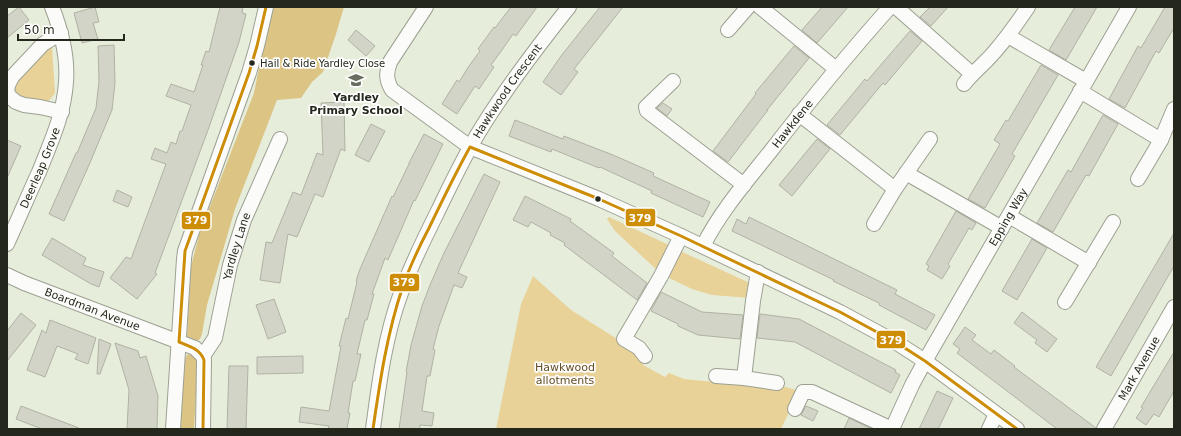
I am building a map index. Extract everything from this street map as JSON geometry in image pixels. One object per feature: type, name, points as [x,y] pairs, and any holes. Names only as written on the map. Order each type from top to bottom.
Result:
[{"type":"street","name":"Deerleap Grove","points":[[7,244],[55,133],[62,112],[66,81],[64,52],[61,33],[52,7]]},
{"type":"street","points":[[173,429],[185,251],[249,73],[266,7]]},
{"type":"street","points":[[426,7],[390,62],[386,78],[392,90],[470,147],[599,199],[703,246],[840,312],[897,343],[925,361],[1017,429]]},
{"type":"street","name":"Hawkwood Crescent","points":[[373,429],[389,333],[400,293],[419,248],[470,147],[491,113],[529,58],[569,7]]},
{"type":"street","points":[[728,30],[748,7]]},
{"type":"street","points":[[760,7],[836,69]]},
{"type":"street","name":"Hawkdene","points":[[703,246],[715,224],[799,114],[890,7]]},
{"type":"street","points":[[896,7],[968,79],[1008,36],[1028,7]]},
{"type":"street","name":"Epping Way","points":[[892,429],[912,385],[925,361],[1129,7]]},
{"type":"street","name":"Deerleap Grove","points":[[61,33],[43,44],[12,77],[8,85],[7,92],[16,102],[24,105],[62,112]]},
{"type":"street","points":[[1008,36],[1161,140]]},
{"type":"street","points":[[673,80],[646,107],[647,111],[744,185]]},
{"type":"street","points":[[1138,179],[1161,140],[1174,109]]},
{"type":"street","points":[[799,114],[895,189]]},
{"type":"street","name":"Yardley Lane","points":[[203,356],[215,338],[230,265],[244,220],[280,139]]},
{"type":"street","points":[[874,224],[895,189],[930,139]]},
{"type":"street","points":[[906,173],[1089,263]]},
{"type":"street","points":[[1065,302],[1113,222]]},
{"type":"street","points":[[645,356],[639,348],[624,339],[661,276],[681,236]]},
{"type":"street","points":[[744,378],[758,272]]},
{"type":"street","name":"Boardman Avenue","points":[[7,275],[24,283],[179,342]]},
{"type":"street","name":"Mark Avenue","points":[[1104,429],[1174,307]]},
{"type":"street","points":[[179,342],[195,348],[203,356],[202,429]]},
{"type":"street","points":[[716,376],[744,378],[777,383]]},
{"type":"street","points":[[795,408],[803,392],[812,392],[892,429]]},
{"type":"street","points":[[989,429],[996,414]]},
{"type":"green space","points":[[52,46],[55,93],[51,99],[48,101],[39,102],[30,101],[16,96],[14,89],[15,82],[47,47]]},
{"type":"green space","points":[[609,217],[671,246],[659,272],[615,231],[607,219]]},
{"type":"green space","points":[[678,250],[752,284],[750,298],[712,295],[692,289],[665,276]]},
{"type":"green space","name":"Hawkwood allotments","points":[[533,276],[571,310],[638,352],[643,365],[665,377],[669,373],[684,379],[743,385],[782,386],[799,391],[781,429],[496,429],[521,304]]},
{"type":"shaded area","points":[[271,7],[344,7],[323,72],[312,82],[301,98],[277,100],[235,209],[207,305],[202,334],[200,339],[197,341],[189,340],[187,336],[191,266],[200,232],[254,93]]},
{"type":"shaded area","points":[[187,355],[194,355],[198,360],[194,429],[180,429],[185,359]]},
{"type":"building","points":[[19,7],[29,20],[7,38],[7,16]]},
{"type":"building","points":[[95,7],[99,22],[93,23],[98,39],[82,43],[74,13]]},
{"type":"building","points":[[220,7],[243,7],[242,13],[246,14],[239,42],[155,273],[157,274],[137,299],[110,278],[126,257],[131,259],[166,164],[151,159],[155,148],[167,153],[171,142],[176,144],[191,105],[166,96],[171,84],[194,92],[206,51],[209,52]]},
{"type":"building","points":[[511,7],[537,7],[516,36],[513,34],[491,65],[494,67],[479,89],[475,86],[457,114],[442,104],[457,80],[459,82],[480,51],[478,49]]},
{"type":"building","points":[[600,7],[623,7],[574,69],[578,72],[561,95],[543,82],[561,56]]},
{"type":"building","points":[[822,7],[848,7],[817,43],[802,30]]},
{"type":"building","points":[[930,7],[948,7],[931,26],[920,17]]},
{"type":"building","points":[[1075,7],[1097,7],[1066,60],[1049,50]]},
{"type":"building","points":[[1165,7],[1174,7],[1174,28],[1159,53],[1156,51],[1125,108],[1109,99],[1138,46],[1141,48]]},
{"type":"building","points":[[356,30],[375,46],[366,56],[348,40]]},
{"type":"building","points":[[910,31],[922,41],[885,85],[883,83],[840,135],[827,125],[865,79],[867,81]]},
{"type":"building","points":[[114,45],[115,83],[112,110],[64,221],[49,214],[96,108],[99,81],[98,46]]},
{"type":"building","points":[[794,46],[809,58],[728,162],[713,151],[756,94],[755,93]]},
{"type":"building","points":[[1041,65],[1058,75],[1012,154],[1015,156],[985,208],[968,199],[1000,144],[994,140],[1006,120],[1008,121]]},
{"type":"building","points":[[344,102],[345,151],[341,149],[323,197],[315,194],[297,237],[288,234],[280,283],[260,280],[266,242],[272,243],[293,192],[301,195],[317,153],[323,155],[321,103]]},
{"type":"building","points":[[663,103],[672,109],[667,116],[657,108]]},
{"type":"building","points":[[1103,115],[1118,124],[1089,176],[1086,175],[1053,232],[1037,223],[1068,170],[1071,172]]},
{"type":"building","points":[[515,120],[563,139],[564,136],[654,173],[653,176],[710,202],[703,217],[600,167],[599,168],[552,149],[551,152],[509,136]]},
{"type":"building","points":[[371,124],[385,131],[369,162],[355,155]]},
{"type":"building","points":[[424,134],[443,144],[415,201],[414,200],[388,260],[385,258],[372,294],[374,294],[367,320],[365,320],[357,354],[361,354],[355,381],[353,381],[347,429],[328,429],[329,426],[299,422],[301,407],[329,411],[341,346],[339,346],[346,318],[348,319],[360,269],[392,196],[393,197]]},
{"type":"building","points":[[817,139],[830,149],[792,196],[779,185]]},
{"type":"building","points":[[7,140],[21,146],[7,178]]},
{"type":"building","points":[[484,174],[500,182],[458,273],[467,277],[462,288],[454,285],[439,326],[433,349],[435,350],[430,376],[427,376],[422,411],[434,413],[432,426],[420,425],[420,429],[399,429],[411,345],[422,306],[444,253]]},
{"type":"building","points":[[117,190],[132,197],[128,207],[113,201]]},
{"type":"building","points":[[525,196],[571,219],[570,221],[614,253],[612,256],[647,283],[637,300],[564,245],[565,243],[550,235],[551,233],[531,222],[528,227],[513,220]]},
{"type":"building","points":[[956,211],[976,223],[972,230],[969,228],[948,264],[950,266],[942,279],[927,270],[929,266],[926,264]]},
{"type":"building","points":[[749,217],[897,290],[895,294],[935,315],[926,330],[879,305],[879,303],[833,281],[834,280],[732,231],[737,219],[746,224]]},
{"type":"building","points":[[1174,233],[1174,266],[1111,376],[1096,367]]},
{"type":"building","points":[[52,238],[86,258],[83,265],[104,272],[99,287],[91,284],[42,255]]},
{"type":"building","points":[[1032,239],[1047,248],[1017,300],[1002,291]]},
{"type":"building","points":[[661,292],[702,312],[743,315],[740,339],[698,335],[651,311]]},
{"type":"building","points":[[274,299],[286,332],[268,339],[256,305]]},
{"type":"building","points":[[1022,312],[1057,339],[1047,352],[1035,343],[1037,340],[1014,323]]},
{"type":"building","points":[[21,313],[36,325],[7,361],[7,331]]},
{"type":"building","points":[[760,314],[799,319],[896,370],[895,372],[900,375],[891,393],[795,342],[757,338]]},
{"type":"building","points":[[50,320],[96,338],[88,364],[75,359],[78,354],[57,346],[45,377],[27,370],[42,330],[46,333]]},
{"type":"building","points":[[965,327],[976,335],[972,340],[991,354],[994,350],[1096,429],[1057,429],[957,353],[960,349],[953,344]]},
{"type":"building","points":[[99,339],[111,344],[100,374],[97,374]]},
{"type":"building","points":[[115,343],[138,351],[140,358],[146,356],[158,396],[157,429],[127,429],[129,390]]},
{"type":"building","points":[[1174,352],[1174,391],[1159,417],[1154,414],[1146,425],[1136,418]]},
{"type":"building","points":[[303,356],[303,373],[257,374],[257,357]]},
{"type":"building","points":[[229,366],[248,366],[246,429],[227,429]]},
{"type":"building","points":[[937,391],[953,398],[938,429],[919,429]]},
{"type":"building","points":[[21,406],[79,428],[42,429],[16,419]]},
{"type":"building","points":[[806,406],[818,411],[813,421],[801,415]]},
{"type":"building","points":[[849,418],[872,429],[844,429]]},
{"type":"transit line","name":"379","points":[[203,429],[204,360],[200,353],[179,342],[185,251],[249,73],[266,7]]},
{"type":"transit line","name":"379","points":[[470,147],[599,199],[681,236],[840,312],[897,343],[925,361],[1017,429]]},
{"type":"transit line","name":"379","points":[[373,429],[388,339],[403,286],[418,249],[470,147]]},
{"type":"place","name":"Hail & Ride Yardley Close","points":[[252,63]]},
{"type":"place","name":"Yardley Primary School","points":[[356,80]]}]
